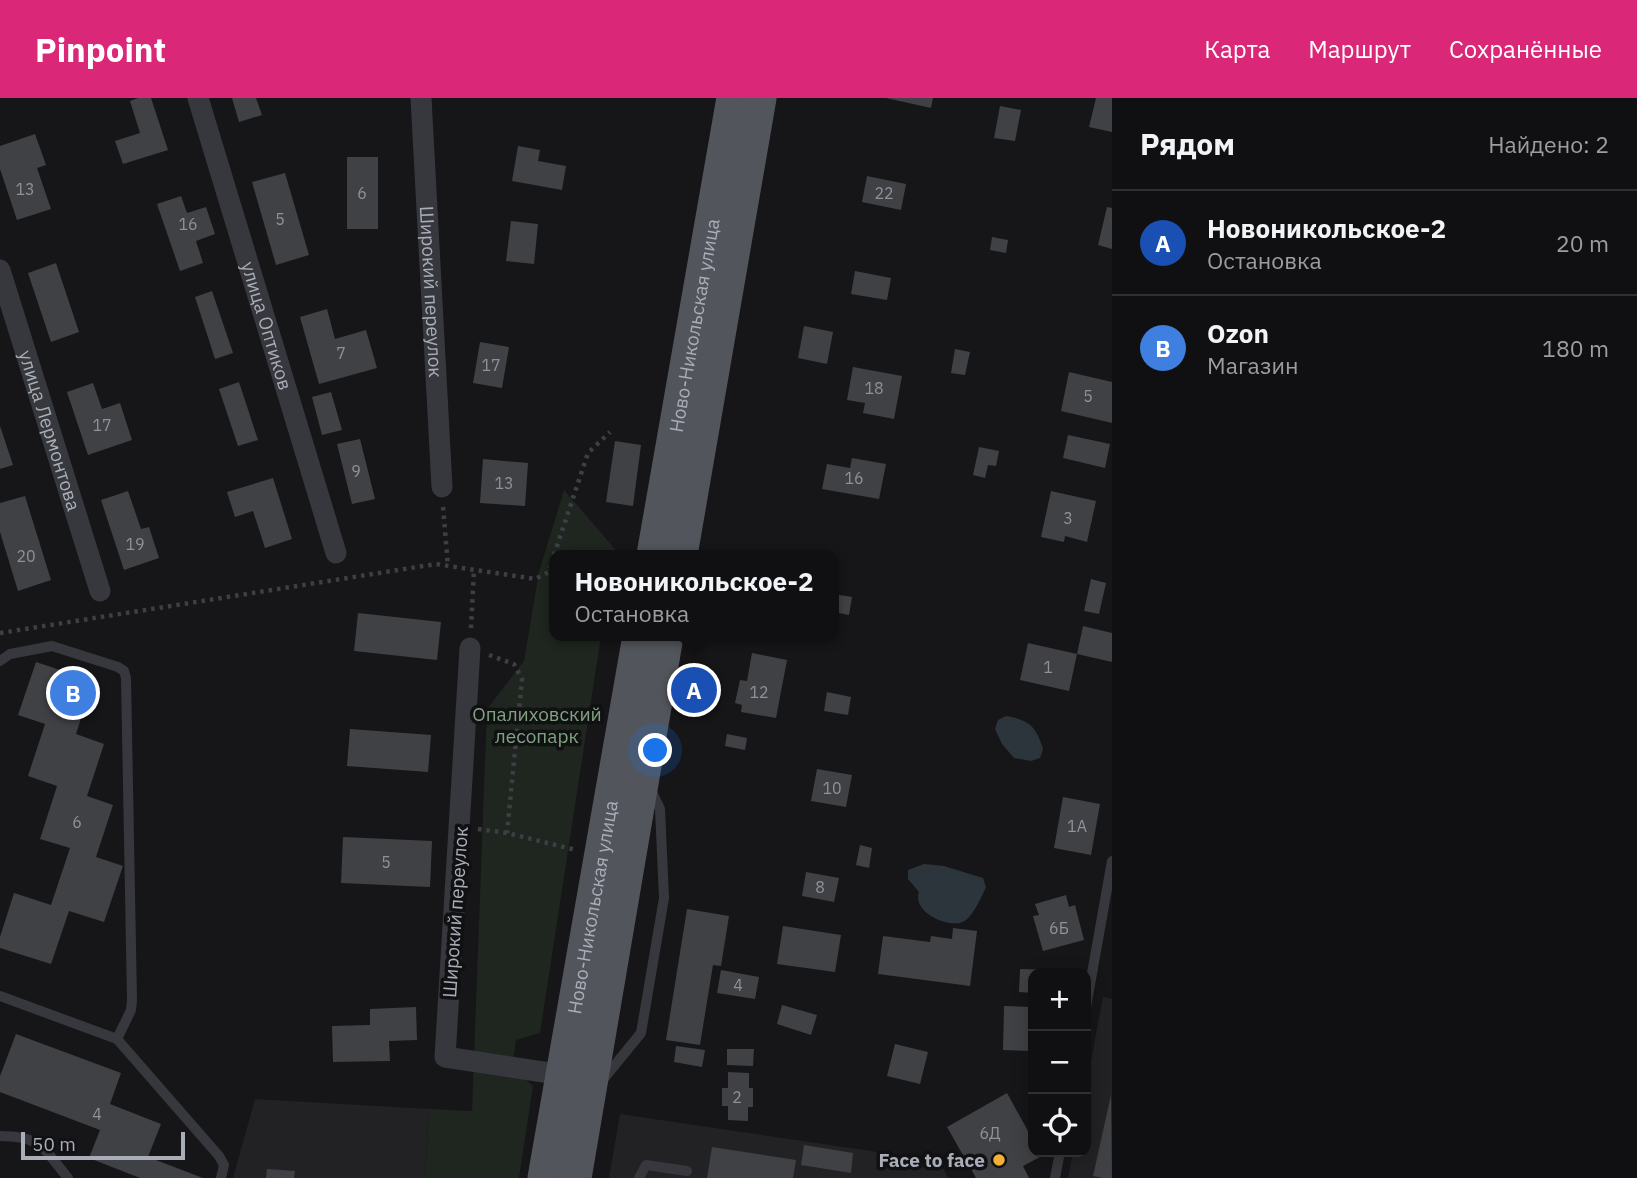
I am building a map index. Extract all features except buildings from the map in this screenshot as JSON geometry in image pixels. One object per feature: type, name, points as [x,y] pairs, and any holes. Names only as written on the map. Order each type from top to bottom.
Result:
[{"type":"main road","name":"Ново-Никольская улица","points":[[655,550],[734,98]]},
{"type":"main road","name":"Ново-Никольская улица","points":[[681,550],[759,98]]},
{"type":"main road","name":"Ново-Никольская улица","points":[[545,1178],[639,641]]},
{"type":"main road","name":"Ново-Никольская улица","points":[[574,1178],[665,641]]},
{"type":"street","name":"улица Оптиков","points":[[198,98],[336,553]]},
{"type":"street","name":"Широкий переулок","points":[[421,98],[442,487]]},
{"type":"street","name":"улица Лермонтова","points":[[0,270],[100,591]]},
{"type":"street","name":"Широкий переулок","points":[[470,648],[445,1057],[563,1075]]},
{"type":"lane","points":[[0,662],[10,654],[52,646],[118,667],[127,678],[132,1000],[131,1010],[117,1039]]},
{"type":"lane","points":[[1091,979],[1112,861]]},
{"type":"lane","points":[[0,996],[117,1039],[219,1156],[224,1165],[221,1178]]},
{"type":"lane","points":[[0,1136],[31,1138],[68,1178]]},
{"type":"lane","points":[[1055,1178],[1058,1157]]},
{"type":"lane","points":[[639,1178],[646,1165],[687,1171]]},
{"type":"path","points":[[556,550],[588,453],[610,432]]},
{"type":"path","points":[[442,487],[448,566]]},
{"type":"path","points":[[0,633],[436,564],[535,579],[549,572]]},
{"type":"path","points":[[474,570],[470,648],[514,664],[522,679],[507,833]]},
{"type":"path","points":[[460,826],[507,833],[587,853]]},
{"type":"shaded area","points":[[1006,716],[1030,725],[1038,735],[1043,749],[1040,758],[1031,761],[1014,758],[1002,744],[995,729],[998,720]]},
{"type":"shaded area","points":[[924,864],[944,866],[983,878],[986,887],[966,920],[960,923],[943,922],[921,907],[919,892],[908,879],[908,870]]},
{"type":"shaded area","points":[[1103,997],[1112,999],[1112,1178],[1068,1178],[1072,1157],[1091,1157],[1091,1061]]},
{"type":"shaded area","points":[[255,1099],[429,1109],[425,1178],[233,1178]]},
{"type":"shaded area","points":[[620,1114],[939,1161],[948,1178],[609,1178]]},
{"type":"green space","name":"Опалиховский лесопарк","points":[[564,490],[615,549],[549,550],[549,641],[600,641],[540,1033],[516,1040],[512,1068],[533,1086],[519,1178],[425,1178],[429,1109],[472,1111],[487,709],[524,661],[539,572]]},
{"type":"place","name":"Новоникольское-2","points":[[694,690]]},
{"type":"place","name":"Ozon","points":[[73,693]]},
{"type":"place","name":"Face to face","points":[[999,1160]]}]
